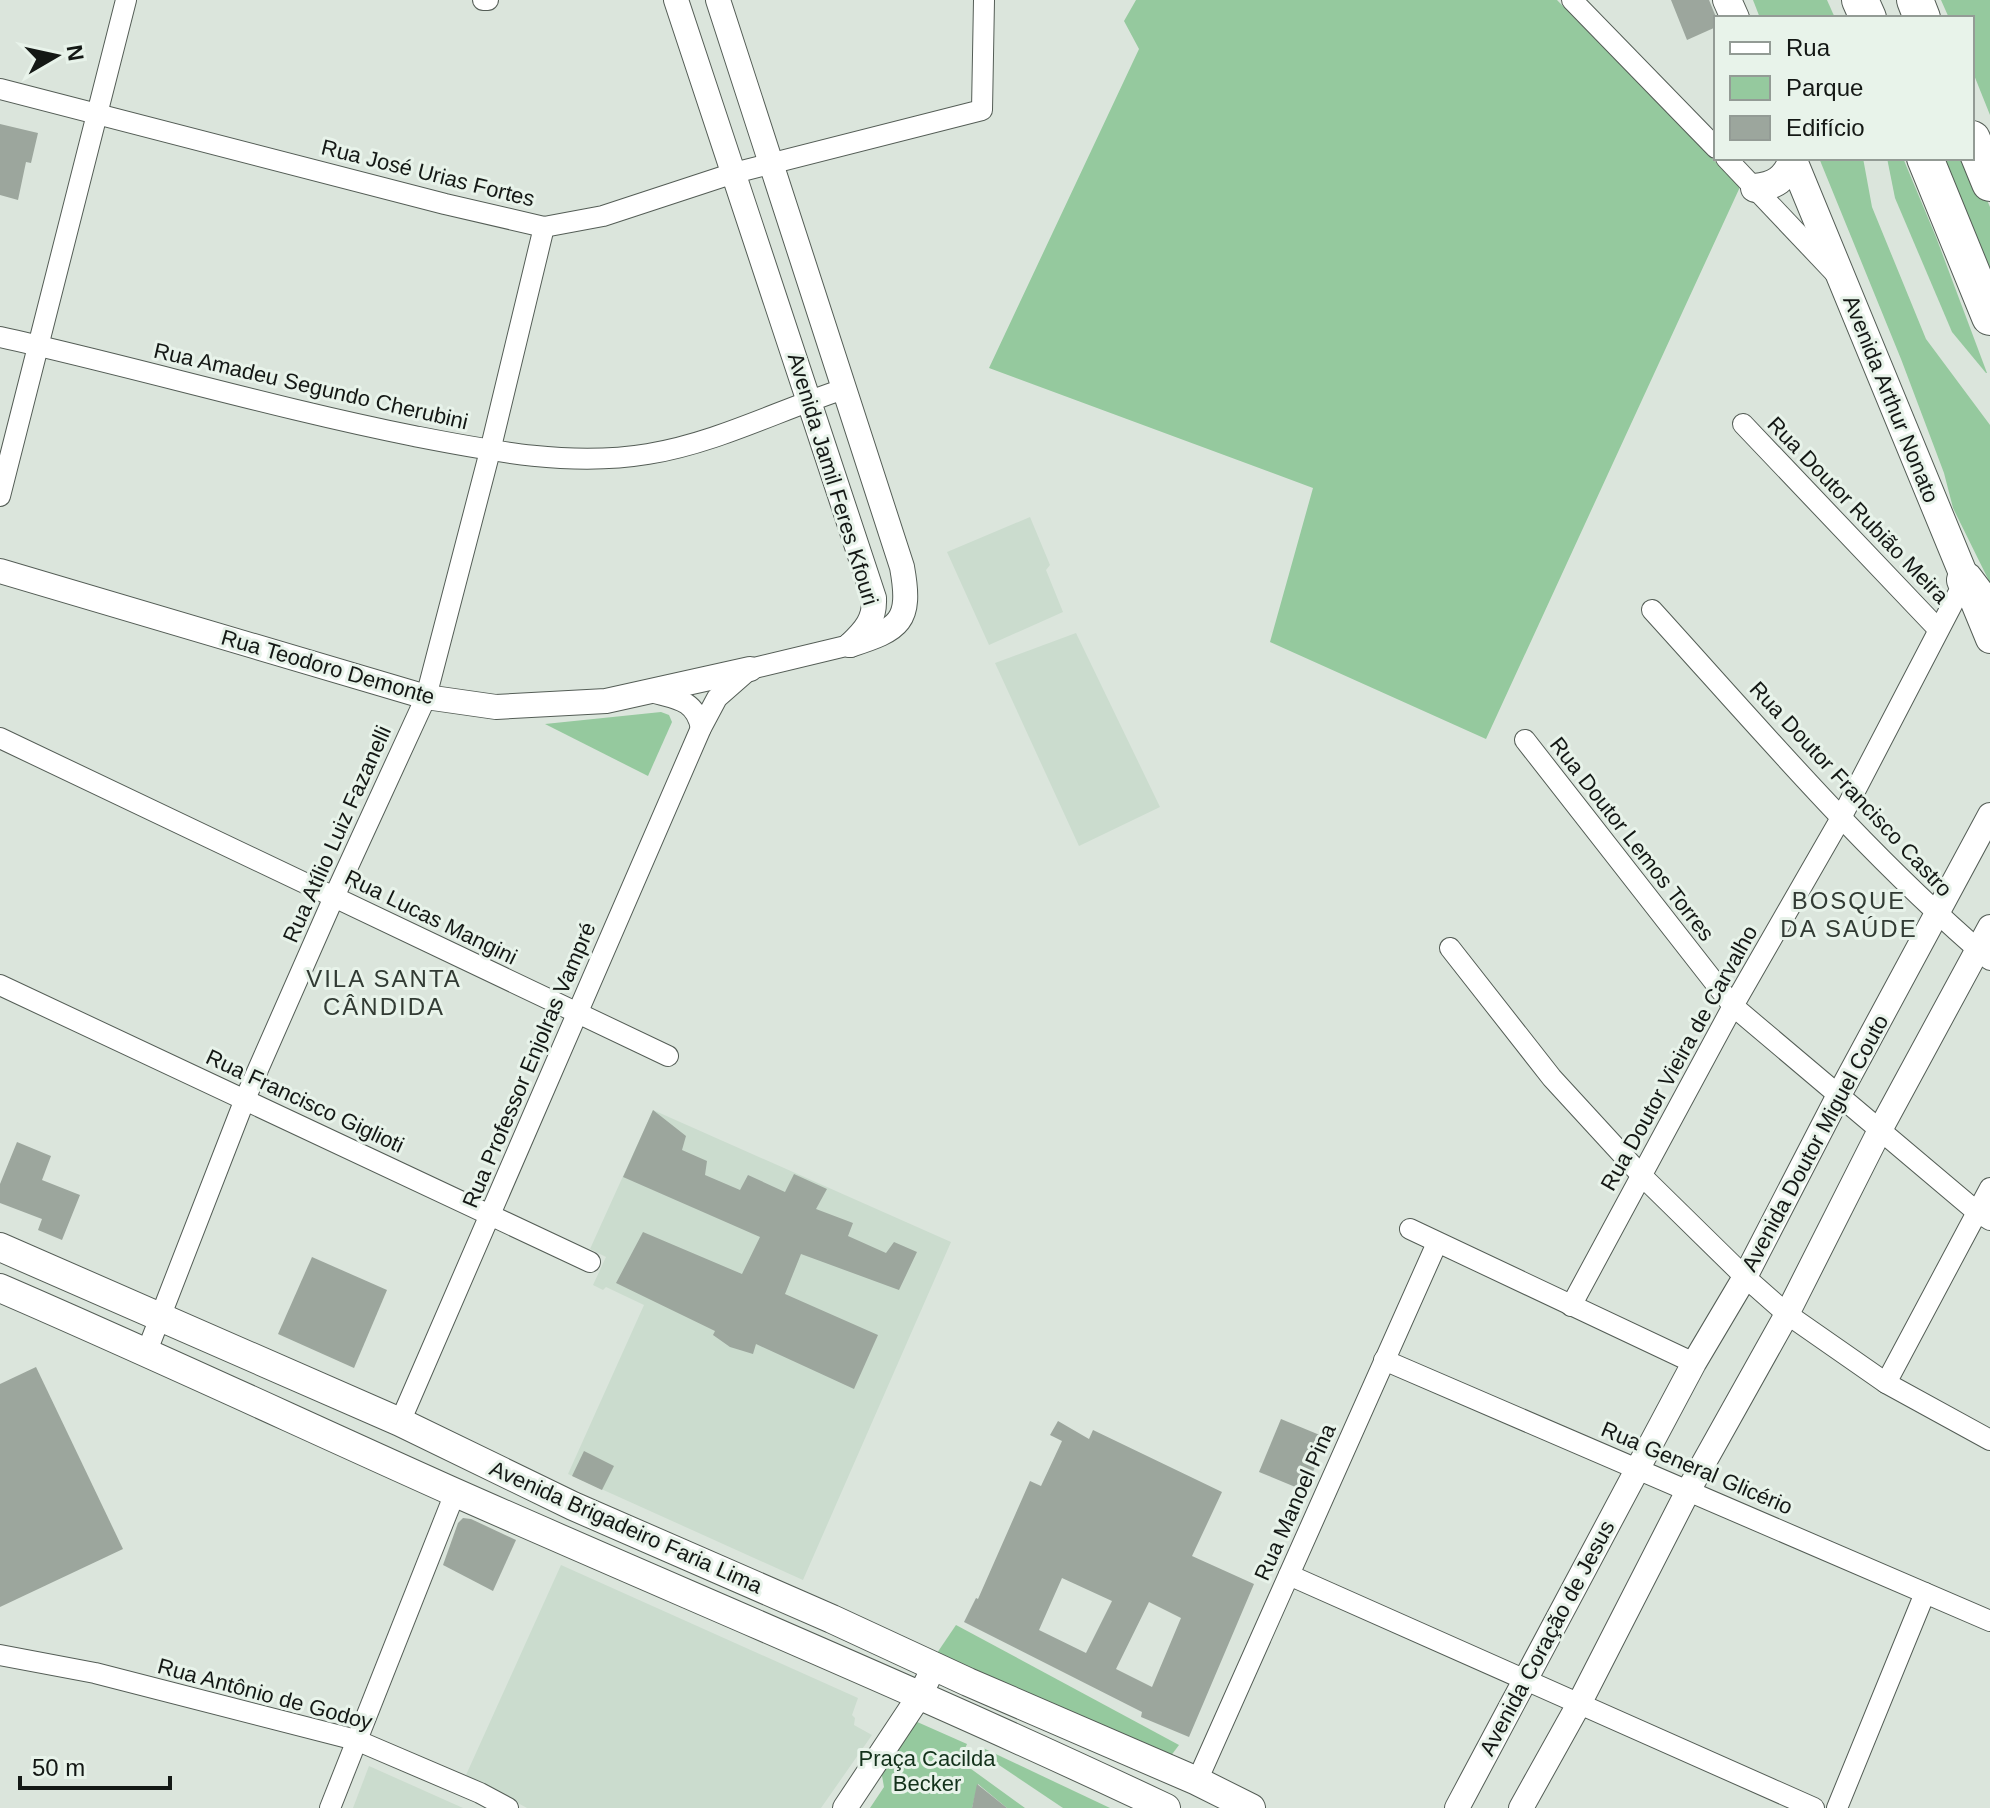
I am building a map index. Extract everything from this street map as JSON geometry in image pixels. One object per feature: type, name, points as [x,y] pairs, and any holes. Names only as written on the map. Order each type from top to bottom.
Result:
[{"type":"highway","points":[[1974,144],[1990,183]]},
{"type":"highway","points":[[1926,160],[1990,317]]},
{"type":"highway","points":[[1965,580],[1990,613]]},
{"type":"main road","points":[[1755,188],[1768,187],[1779,181],[1788,172],[1792,160]]},
{"type":"main road","name":"Avenida Arthur Nonato","points":[[1792,160],[1990,639]]},
{"type":"main road","name":"Avenida Brigadeiro Faria Lima","points":[[0,1247],[400,1422],[573,1506],[1197,1781],[1247,1807]]},
{"type":"main road","name":"Avenida Brigadeiro Faria Lima","points":[[0,1288],[147,1351],[455,1493],[920,1695],[1166,1808]]},
{"type":"main road","points":[[384,1459],[400,1422]]},
{"type":"street","points":[[0,496],[126,0]]},
{"type":"street","name":"Avenida Jamil Feres Kfouri","points":[[676,0],[874,598],[875,615],[850,645]]},
{"type":"street","name":"Avenida Jamil Feres Kfouri","points":[[718,0],[902,567],[906,589],[904,614],[883,635],[850,645]]},
{"type":"street","name":"Rua José Urias Fortes","points":[[0,89],[544,227],[603,216],[734,173],[982,110],[984,0]]},
{"type":"street","points":[[1572,0],[1714,146]]},
{"type":"street","points":[[1728,160],[1842,280]]},
{"type":"street","name":"Rua Atílio Luiz Fazanelli","points":[[147,1351],[245,1099],[426,697],[544,227]]},
{"type":"street","name":"Rua Amadeu Segundo Cherubini","points":[[0,337],[330,419],[490,451],[590,461],[649,454],[703,441],[844,389]]},
{"type":"street","name":"Rua Doutor Rubião Meira","points":[[1743,424],[1938,629]]},
{"type":"street","name":"Rua Teodoro Demonte","points":[[0,571],[426,697],[496,707],[606,701],[850,645]]},
{"type":"street","name":"Rua Doutor Vieira de Carvalho","points":[[1571,1306],[1733,1006],[1841,818],[1965,580]]},
{"type":"street","name":"Rua Doutor Francisco Castro","points":[[1652,610],[1841,818],[1936,914],[1984,954]]},
{"type":"street","name":"Rua Professor Enjolras Vampré","points":[[400,1422],[701,728],[717,698],[750,669]]},
{"type":"street","points":[[651,692],[686,702],[698,713],[701,728]]},
{"type":"street","name":"Rua Lucas Mangini","points":[[0,738],[668,1056]]},
{"type":"street","name":"Rua Doutor Lemos Torres","points":[[1525,740],[1733,1006],[1983,1216]]},
{"type":"street","name":"Avenida Doutor Miguel Couto","points":[[1638,1469],[1694,1363],[1745,1277],[1990,815]]},
{"type":"street","points":[[1521,1808],[1579,1704],[1688,1491],[1787,1314],[1880,1130],[1984,954],[1990,927]]},
{"type":"street","points":[[1450,948],[1552,1078],[1642,1176],[1745,1277],[1787,1314],[1886,1383],[1990,1440]]},
{"type":"street","name":"Rua Francisco Giglioti","points":[[0,985],[590,1262]]},
{"type":"street","points":[[1886,1383],[1983,1216],[1990,1188]]},
{"type":"street","points":[[1410,1229],[1694,1363]]},
{"type":"street","name":"Rua Manoel Pina","points":[[1197,1781],[1437,1243]]},
{"type":"street","name":"Rua General Glicério","points":[[1384,1360],[1990,1621]]},
{"type":"street","name":"Avenida Coração de Jesus","points":[[1457,1808],[1638,1469]]},
{"type":"street","points":[[330,1808],[455,1493]]},
{"type":"street","points":[[1289,1575],[1814,1808]]},
{"type":"street","points":[[1837,1808],[1925,1593]]},
{"type":"street","name":"Rua Antônio de Godoy","points":[[0,1655],[95,1673],[356,1740],[508,1808]]},
{"type":"street","points":[[845,1808],[920,1695],[934,1667]]},
{"type":"shaded area","points":[[1030,517],[1050,565],[1046,570],[1063,612],[989,645],[947,552]]},
{"type":"shaded area","points":[[1076,633],[1160,807],[1079,846],[995,663]]},
{"type":"shaded area","points":[[653,1110],[951,1242],[803,1580],[568,1474],[644,1305],[606,1287],[603,1290],[593,1285],[606,1257],[590,1249]]},
{"type":"shaded area","points":[[561,1565],[858,1698],[852,1715],[854,1725],[872,1735],[821,1808],[527,1808],[466,1775]]},
{"type":"shaded area","points":[[369,1766],[463,1808],[353,1808]]},
{"type":"green space","points":[[1136,0],[1557,0],[1740,187],[1486,739],[1270,642],[1313,488],[989,368],[1139,49],[1124,21]]},
{"type":"green space","points":[[1753,0],[1827,0],[1834,16],[1759,16]]},
{"type":"green space","points":[[1941,0],[1990,0],[1990,115],[1974,75],[1974,16],[1948,16]]},
{"type":"green space","points":[[1820,160],[1863,160],[1872,207],[1926,339],[1990,425],[1990,583],[1953,508],[1944,473]]},
{"type":"green space","points":[[1887,160],[1904,160],[1987,373],[1952,332],[1895,198]]},
{"type":"green space","points":[[1941,160],[1970,160],[1990,207],[1990,280]]},
{"type":"green space","points":[[661,712],[669,715],[672,722],[648,776],[545,724]]},
{"type":"green space","points":[[956,1625],[1179,1745],[1167,1761],[935,1656]]},
{"type":"green space","name":"Praça Cacilda Becker","points":[[915,1721],[967,1744],[963,1753],[967,1766],[1025,1808],[1007,1808],[978,1784],[972,1808],[870,1808],[884,1787],[881,1770]]},
{"type":"green space","points":[[983,1748],[1110,1808],[1063,1808],[984,1755]]},
{"type":"building","points":[[1671,0],[1709,0],[1716,16],[1714,28],[1687,40]]},
{"type":"building","points":[[0,124],[38,133],[31,163],[26,162],[18,200],[0,195]]},
{"type":"building","points":[[653,1110],[686,1136],[682,1150],[707,1161],[705,1175],[740,1190],[748,1175],[785,1192],[794,1174],[827,1189],[816,1209],[853,1223],[848,1236],[886,1253],[894,1242],[917,1252],[899,1290],[801,1254],[785,1294],[878,1335],[854,1389],[756,1344],[753,1354],[730,1347],[713,1335],[715,1331],[616,1283],[643,1232],[742,1274],[760,1237],[623,1177]]},
{"type":"building","points":[[17,1142],[51,1156],[42,1180],[80,1195],[62,1240],[38,1230],[42,1219],[0,1203],[0,1184]]},
{"type":"building","points":[[312,1257],[387,1290],[354,1368],[278,1334]]},
{"type":"building","points":[[36,1367],[123,1549],[0,1607],[0,1384]]},
{"type":"building","points":[[1281,1419],[1327,1438],[1305,1491],[1259,1472]]},
{"type":"building","points":[[1058,1421],[1089,1439],[1093,1430],[1222,1492],[1192,1556],[1254,1584],[1189,1737],[1141,1717],[1142,1712],[964,1622],[978,1599],[1030,1481],[1041,1486],[1062,1441],[1050,1435]],"holes":[[[1062,1578],[1112,1601],[1086,1653],[1039,1630]],[[1149,1602],[1181,1618],[1152,1687],[1116,1669]]]},
{"type":"building","points":[[584,1451],[614,1466],[602,1490],[572,1476]]},
{"type":"building","points":[[463,1518],[516,1540],[493,1591],[443,1565],[458,1523]]},
{"type":"building","points":[[977,1784],[1007,1808],[972,1808]]},
{"type":"district","name":"BOSQUE DA SAÚDE","points":[[1849,914]]},
{"type":"district","name":"VILA SANTA CÂNDIDA","points":[[384,992]]}]
